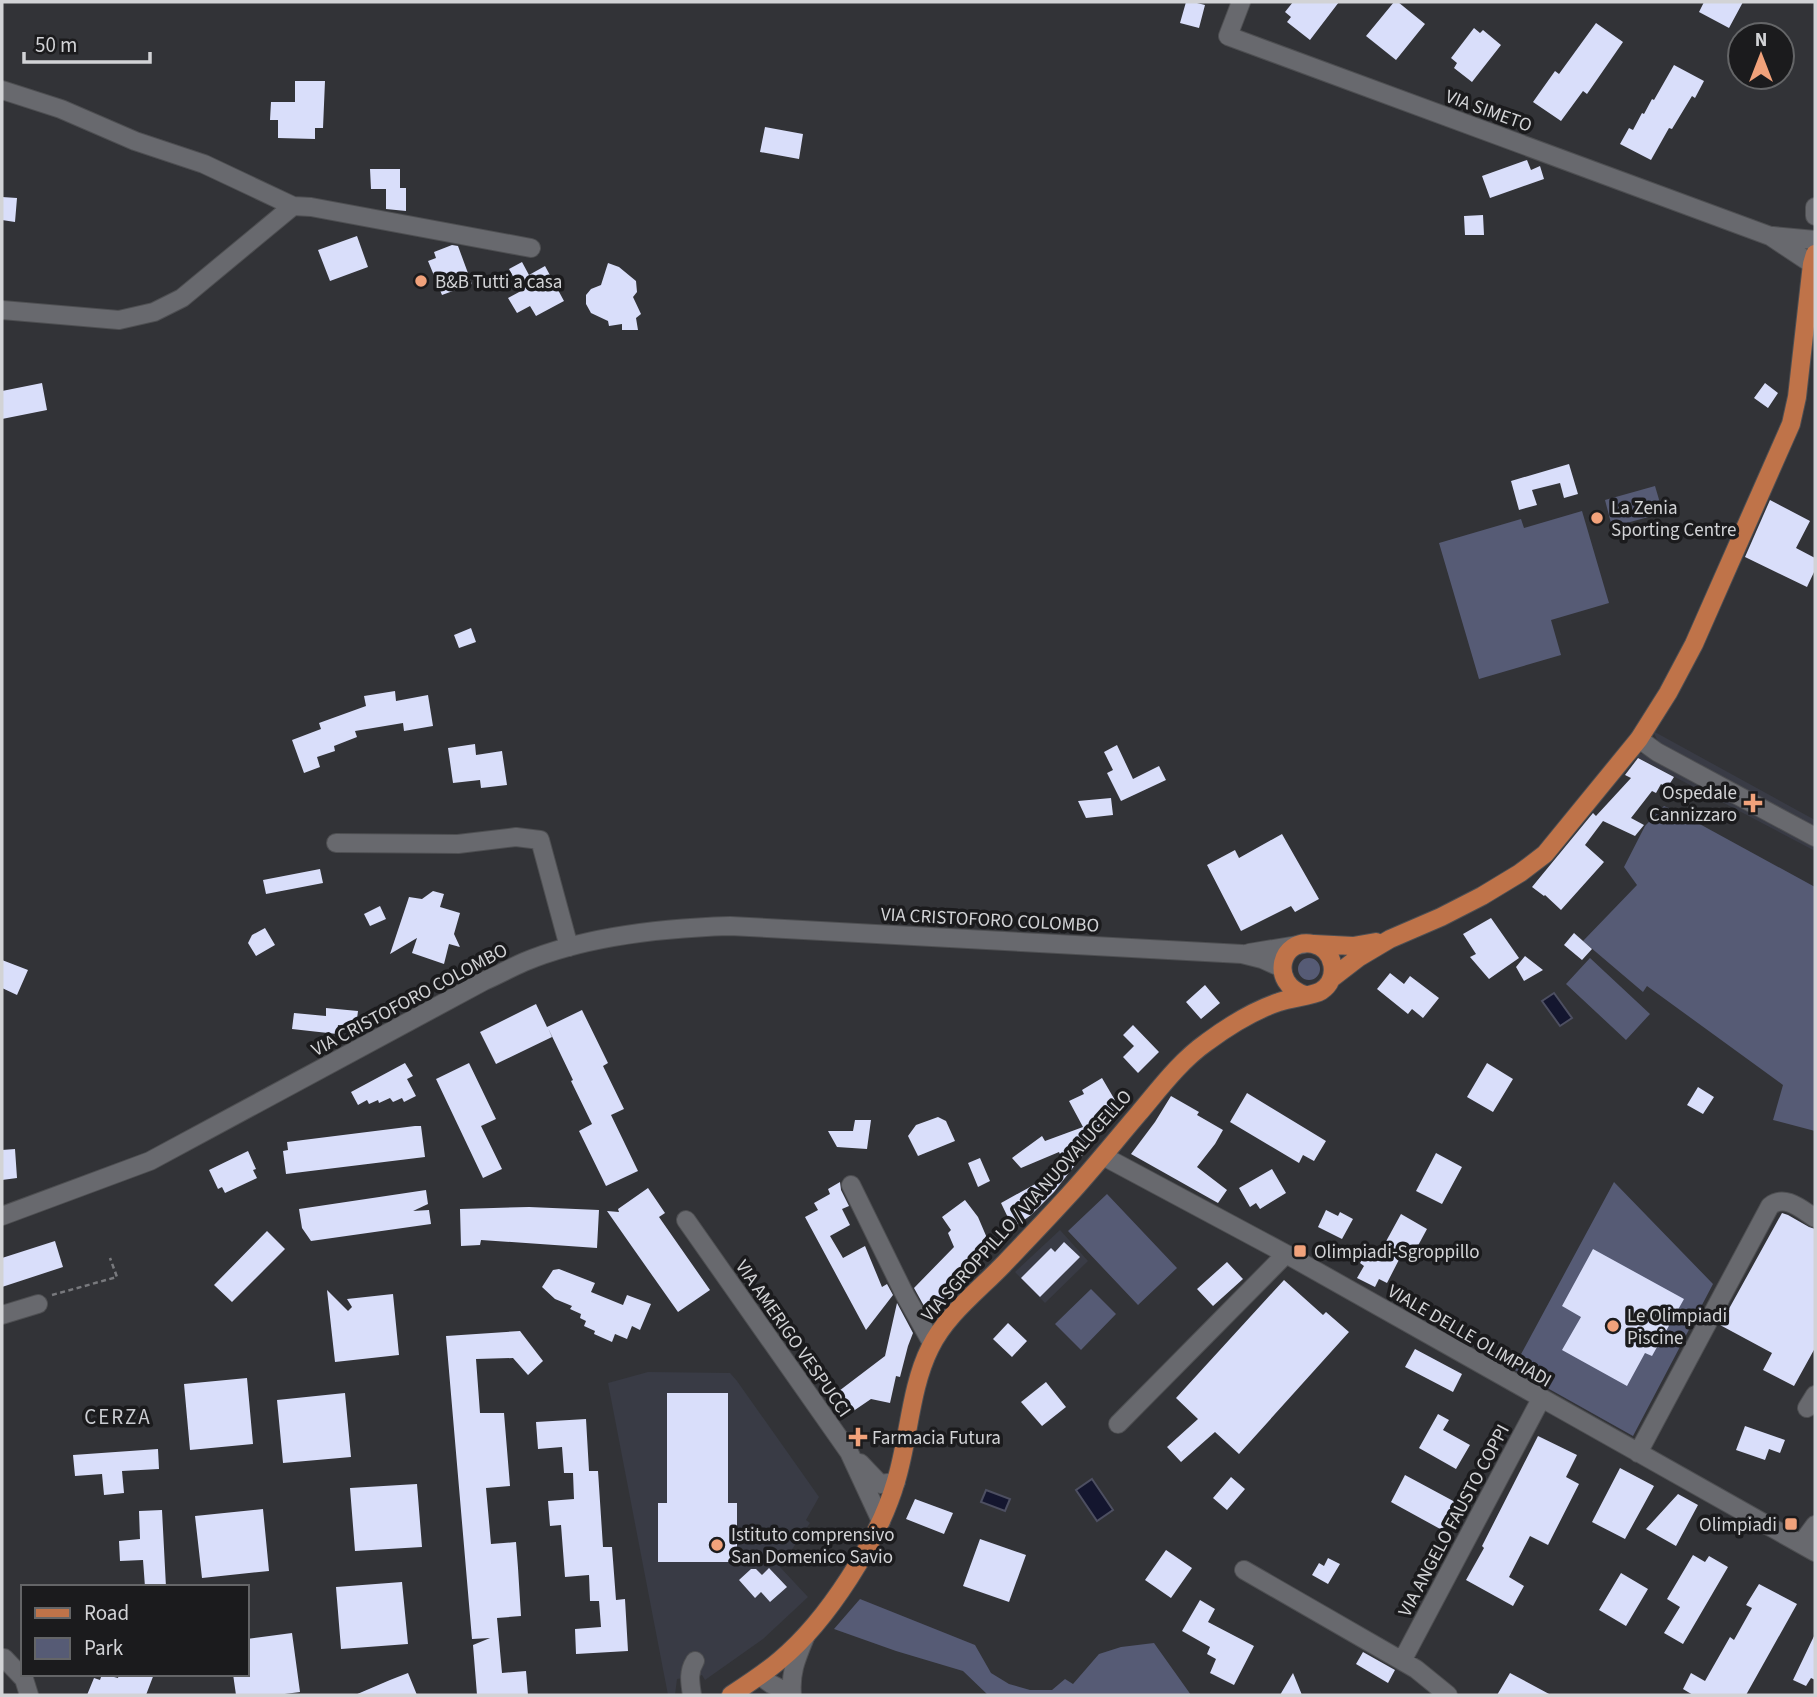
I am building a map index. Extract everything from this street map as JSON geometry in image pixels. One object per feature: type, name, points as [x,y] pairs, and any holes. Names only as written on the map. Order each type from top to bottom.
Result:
[{"type":"main road","points":[[1247,1014],[1278,1002],[1318,993],[1358,958],[1390,939],[1482,896],[1520,873],[1545,854],[1639,738],[1668,693],[1694,644],[1791,424],[1797,397],[1814,259]]},
{"type":"main road","points":[[1247,1014],[1270,993],[1291,949],[1308,944],[1353,946],[1390,939]]},
{"type":"main road","points":[[1308,944],[1320,946],[1327,952],[1334,969],[1332,978]]},
{"type":"main road","points":[[1282,970],[1290,987],[1305,995]]},
{"type":"main road","name":"VIA SGROPPILLO / VIA NUOVALUCELLO","points":[[731,1695],[782,1659],[808,1632],[856,1566],[881,1521],[896,1482],[919,1379],[932,1343],[946,1324],[1103,1156],[1156,1090],[1193,1052],[1247,1014]]},
{"type":"street","name":"VIA SIMETO","points":[[1241,2],[1228,36],[1770,236]]},
{"type":"street","points":[[2,90],[61,109],[135,141],[204,164],[293,206],[531,247]]},
{"type":"street","points":[[2,310],[120,320],[154,312],[183,298],[293,206]]},
{"type":"street","points":[[1815,207],[1815,216]]},
{"type":"street","points":[[1770,236],[1815,240]]},
{"type":"street","points":[[1770,236],[1814,259]]},
{"type":"street","points":[[1639,738],[1657,752],[1815,838]]},
{"type":"street","points":[[336,843],[458,844],[516,837],[540,840],[569,947]]},
{"type":"street","name":"VIA CRISTOFORO COLOMBO","points":[[2,1216],[149,1161],[484,981],[525,962],[569,947],[636,933],[730,926],[1242,954]]},
{"type":"street","points":[[1242,954],[1308,944]]},
{"type":"street","points":[[1242,954],[1262,959],[1282,970]]},
{"type":"street","name":"VIALE DELLE OLIMPIADI","points":[[1103,1156],[1286,1254],[1808,1548]]},
{"type":"street","points":[[851,1185],[905,1295],[932,1343]]},
{"type":"street","points":[[1638,1453],[1770,1206],[1777,1201],[1787,1201],[1815,1218]]},
{"type":"street","name":"VIA AMERIGO VESPUCCI","points":[[686,1220],[849,1452],[881,1521]]},
{"type":"street","points":[[1118,1424],[1286,1254]]},
{"type":"street","points":[[2,1315],[38,1304]]},
{"type":"street","name":"VIA ANGELO FAUSTO COPPI","points":[[1402,1661],[1541,1399]]},
{"type":"street","points":[[849,1452],[880,1484],[896,1482]]},
{"type":"street","points":[[1808,1548],[1815,1525]]},
{"type":"street","points":[[1244,1570],[1416,1669],[1448,1695]]},
{"type":"street","points":[[760,1676],[791,1694],[794,1662],[808,1632]]},
{"type":"street","points":[[4,1658],[21,1676]]},
{"type":"street","points":[[692,1695],[689,1677],[695,1661]]},
{"type":"street","points":[[21,1676],[29,1695]]},
{"type":"street","points":[[760,1676],[764,1695]]},
{"type":"path","points":[[38,1304],[45,1297],[117,1277],[110,1258]]},
{"type":"shaded area","name":"Ospedale Cannizzaro","points":[[1653,731],[1815,820],[1815,851],[1635,756],[1638,753],[1655,757],[1660,746]]},
{"type":"shaded area","points":[[1554,993],[1572,1018],[1560,1026],[1542,1001]]},
{"type":"shaded area","points":[[1060,1230],[1088,1261],[1045,1303],[1015,1272]]},
{"type":"shaded area","name":"Istituto comprensivo San Domenico Savio","points":[[648,1372],[730,1373],[819,1497],[806,1520],[810,1523],[780,1567],[808,1597],[763,1639],[705,1680],[702,1675],[677,1679],[675,1695],[668,1695],[608,1383]]},
{"type":"shaded area","points":[[1092,1479],[1113,1510],[1097,1521],[1076,1490]]},
{"type":"shaded area","points":[[986,1490],[1010,1499],[1005,1511],[981,1502]]},
{"type":"green space","points":[[1655,486],[1663,513],[1612,527],[1605,500]]},
{"type":"green space","points":[[1582,511],[1609,603],[1551,620],[1561,655],[1479,679],[1439,543],[1521,519],[1524,528]]},
{"type":"green space","points":[[1664,806],[1815,887],[1815,1131],[1773,1120],[1783,1085],[1647,986],[1643,992],[1583,941],[1637,885],[1624,867],[1645,826]]},
{"type":"green space","points":[[1309,958],[1317,961],[1320,969],[1317,977],[1309,980],[1301,977],[1298,969],[1301,961]]},
{"type":"green space","points":[[1590,958],[1650,1014],[1626,1040],[1566,984]]},
{"type":"green space","name":"Le Olimpiadi Piscine","points":[[1614,1182],[1713,1284],[1633,1436],[1542,1385],[1542,1381],[1532,1375],[1528,1377],[1513,1369]]},
{"type":"green space","points":[[1107,1194],[1177,1268],[1138,1305],[1068,1231]]},
{"type":"green space","points":[[1091,1289],[1116,1314],[1081,1350],[1055,1324]]},
{"type":"green space","points":[[860,1599],[975,1645],[991,1673],[1009,1684],[1030,1690],[1052,1690],[1065,1679],[1073,1684],[1099,1654],[1121,1647],[1154,1643],[1191,1695],[988,1695],[963,1671],[834,1629]]},
{"type":"building","points":[[1186,2],[1205,5],[1199,28],[1180,23]]},
{"type":"building","points":[[1293,2],[1339,2],[1310,40],[1287,22],[1291,17],[1285,12]]},
{"type":"building","points":[[1394,2],[1398,2],[1425,24],[1396,60],[1366,36]]},
{"type":"building","points":[[1704,2],[1743,2],[1733,21],[1726,21],[1726,26],[1699,12]]},
{"type":"building","points":[[1596,23],[1623,42],[1587,94],[1583,91],[1561,121],[1533,102],[1555,71],[1559,74]]},
{"type":"building","points":[[1474,28],[1480,33],[1483,30],[1501,45],[1472,82],[1454,68],[1457,63],[1451,58]]},
{"type":"building","points":[[1674,65],[1704,81],[1672,129],[1669,128],[1651,160],[1620,144],[1629,128],[1633,130],[1642,113],[1644,114],[1652,99],[1654,100]]},
{"type":"building","points":[[295,81],[325,81],[323,128],[315,128],[315,139],[278,138],[278,120],[270,120],[271,102],[295,102]]},
{"type":"building","points":[[765,127],[803,134],[799,159],[760,152]]},
{"type":"building","points":[[1527,160],[1531,170],[1540,166],[1544,179],[1490,198],[1482,176]]},
{"type":"building","points":[[370,169],[400,169],[400,188],[406,188],[406,211],[386,209],[386,189],[371,189]]},
{"type":"building","points":[[2,197],[17,198],[15,222],[2,220]]},
{"type":"building","points":[[1483,215],[1484,235],[1465,235],[1464,216]]},
{"type":"building","points":[[357,236],[368,267],[330,281],[318,250]]},
{"type":"building","points":[[452,245],[458,246],[472,284],[442,295],[428,261],[436,258],[434,252]]},
{"type":"building","points":[[522,262],[529,275],[545,266],[564,301],[536,316],[530,306],[517,313],[508,298],[521,291],[509,269]]},
{"type":"building","points":[[608,263],[619,267],[636,281],[637,292],[633,297],[641,314],[636,318],[638,330],[622,330],[622,324],[609,326],[608,321],[591,313],[586,304],[586,295],[591,289],[601,285]]},
{"type":"building","points":[[42,383],[47,410],[2,419],[2,391]]},
{"type":"building","points":[[1765,383],[1778,393],[1768,408],[1754,398]]},
{"type":"building","points":[[1569,464],[1578,494],[1564,498],[1560,483],[1532,490],[1537,505],[1519,510],[1511,481]]},
{"type":"building","points":[[1770,500],[1810,521],[1796,548],[1815,558],[1815,570],[1807,587],[1745,557]]},
{"type":"building","points":[[471,628],[476,642],[459,648],[454,635]]},
{"type":"building","points":[[395,691],[396,701],[428,695],[433,726],[404,731],[403,723],[355,731],[357,737],[334,746],[335,751],[317,757],[320,767],[304,773],[292,740],[321,729],[319,723],[366,706],[364,696]]},
{"type":"building","points":[[475,744],[476,755],[502,751],[507,785],[481,788],[480,780],[453,783],[448,748]]},
{"type":"building","points":[[1117,745],[1133,779],[1159,766],[1166,780],[1121,801],[1107,773],[1113,770],[1104,752]]},
{"type":"building","points":[[1638,758],[1674,777],[1667,788],[1661,784],[1656,793],[1652,791],[1631,818],[1644,825],[1635,836],[1603,821],[1585,845],[1604,862],[1561,910],[1532,887],[1593,813],[1596,816],[1631,778],[1625,775]]},
{"type":"building","points":[[1111,798],[1113,815],[1086,818],[1078,801]]},
{"type":"building","points":[[1282,834],[1319,899],[1295,912],[1291,906],[1241,931],[1207,865],[1235,850],[1239,858]]},
{"type":"building","points":[[320,869],[323,883],[266,894],[263,880]]},
{"type":"building","points":[[433,891],[444,894],[440,907],[460,913],[454,934],[460,947],[449,944],[444,964],[412,953],[417,938],[390,954],[409,897],[422,899]]},
{"type":"building","points":[[380,906],[386,919],[370,926],[364,914]]},
{"type":"building","points":[[1491,918],[1519,958],[1489,979],[1470,957],[1476,954],[1463,934]]},
{"type":"building","points":[[265,928],[275,945],[256,956],[248,943],[252,935]]},
{"type":"building","points":[[1574,933],[1592,949],[1582,960],[1564,945]]},
{"type":"building","points":[[1525,956],[1543,970],[1524,981],[1516,967]]},
{"type":"building","points":[[2,960],[28,970],[17,995],[2,988]]},
{"type":"building","points":[[1390,973],[1404,984],[1410,976],[1439,998],[1423,1018],[1412,1009],[1408,1014],[1377,989]]},
{"type":"building","points":[[1205,985],[1220,1003],[1201,1019],[1186,1002]]},
{"type":"building","points":[[536,1004],[547,1027],[582,1010],[608,1063],[603,1066],[624,1109],[611,1115],[638,1171],[606,1186],[579,1131],[592,1124],[548,1028],[552,1037],[496,1064],[480,1032]]},
{"type":"building","points":[[326,1008],[358,1011],[356,1027],[338,1025],[337,1034],[292,1029],[294,1013],[326,1016]]},
{"type":"building","points":[[1133,1025],[1159,1052],[1138,1073],[1123,1057],[1134,1046],[1123,1035]]},
{"type":"building","points":[[405,1063],[413,1076],[407,1079],[416,1096],[404,1102],[402,1098],[393,1102],[390,1098],[369,1104],[367,1100],[358,1105],[351,1092]]},
{"type":"building","points":[[469,1063],[496,1119],[481,1126],[502,1169],[483,1178],[436,1079]]},
{"type":"building","points":[[1487,1063],[1513,1079],[1493,1112],[1467,1097]]},
{"type":"building","points":[[1102,1078],[1119,1107],[1082,1147],[1085,1152],[1054,1192],[1031,1215],[1013,1228],[1001,1203],[1066,1167],[1059,1152],[1021,1168],[1012,1158],[1042,1136],[1045,1141],[1083,1127],[1069,1101],[1084,1094],[1082,1090]]},
{"type":"building","points":[[1698,1087],[1714,1097],[1703,1114],[1687,1105]]},
{"type":"building","points":[[1247,1093],[1326,1141],[1314,1161],[1303,1155],[1299,1163],[1230,1122]]},
{"type":"building","points":[[1171,1096],[1223,1130],[1197,1167],[1227,1190],[1218,1203],[1131,1154]]},
{"type":"building","points":[[938,1117],[946,1121],[955,1141],[918,1156],[908,1136],[916,1125]]},
{"type":"building","points":[[855,1120],[871,1120],[867,1149],[837,1147],[828,1131],[853,1131]]},
{"type":"building","points":[[421,1126],[425,1157],[286,1174],[283,1151],[288,1150],[287,1142]]},
{"type":"building","points":[[15,1149],[17,1178],[2,1180],[2,1150]]},
{"type":"building","points":[[248,1151],[257,1178],[225,1193],[222,1187],[218,1189],[209,1170]]},
{"type":"building","points":[[1436,1153],[1462,1167],[1442,1204],[1416,1191]]},
{"type":"building","points":[[980,1158],[990,1181],[978,1187],[968,1163]]},
{"type":"building","points":[[1272,1169],[1286,1193],[1260,1209],[1256,1203],[1250,1207],[1239,1188]]},
{"type":"building","points":[[840,1182],[849,1206],[842,1209],[850,1225],[830,1236],[843,1258],[865,1246],[882,1287],[887,1284],[893,1295],[866,1330],[805,1217],[818,1210],[814,1203],[830,1194],[828,1189]]},
{"type":"building","points":[[648,1188],[665,1213],[659,1217],[710,1290],[678,1312],[607,1211],[619,1212],[618,1209]]},
{"type":"building","points":[[426,1190],[428,1204],[413,1211],[429,1210],[431,1224],[311,1241],[302,1228],[299,1209]]},
{"type":"building","points":[[965,1200],[978,1217],[990,1245],[957,1275],[960,1281],[929,1315],[914,1288],[954,1247],[948,1233],[951,1230],[942,1217]]},
{"type":"building","points":[[529,1207],[599,1210],[597,1248],[481,1240],[480,1245],[461,1246],[460,1209]]},
{"type":"building","points":[[1326,1210],[1338,1216],[1340,1212],[1353,1219],[1342,1239],[1318,1227]]},
{"type":"building","points":[[1782,1213],[1815,1229],[1815,1348],[1794,1386],[1763,1370],[1772,1353],[1720,1325]]},
{"type":"building","points":[[1401,1214],[1427,1229],[1414,1253],[1405,1248],[1387,1283],[1379,1279],[1375,1287],[1357,1278],[1364,1266],[1360,1263],[1368,1251],[1378,1256]]},
{"type":"building","points":[[267,1231],[285,1249],[232,1302],[214,1285]]},
{"type":"building","points":[[55,1241],[63,1267],[2,1287],[2,1258]]},
{"type":"building","points":[[1064,1242],[1080,1257],[1040,1297],[1021,1278],[1051,1248],[1055,1252]]},
{"type":"building","points":[[1593,1249],[1684,1299],[1652,1356],[1645,1353],[1627,1386],[1562,1350],[1581,1317],[1562,1306]]},
{"type":"building","points":[[1227,1262],[1243,1279],[1213,1306],[1197,1289]]},
{"type":"building","points":[[559,1269],[595,1283],[591,1292],[623,1305],[627,1295],[651,1304],[640,1330],[632,1326],[627,1339],[615,1334],[612,1342],[594,1334],[595,1331],[584,1326],[586,1321],[580,1318],[581,1314],[570,1309],[572,1306],[555,1299],[542,1287],[553,1270]]},
{"type":"building","points":[[1284,1280],[1323,1315],[1326,1312],[1349,1332],[1239,1454],[1215,1432],[1181,1462],[1167,1447],[1198,1419],[1176,1398]]},
{"type":"building","points":[[327,1290],[348,1311],[352,1307],[347,1299],[393,1294],[399,1355],[335,1362]]},
{"type":"building","points":[[897,1303],[913,1333],[900,1377],[896,1376],[890,1403],[871,1399],[849,1414],[835,1394],[885,1356]]},
{"type":"building","points":[[1008,1323],[1027,1341],[1012,1357],[993,1339]]},
{"type":"building","points":[[520,1331],[543,1361],[528,1375],[513,1358],[476,1359],[480,1413],[504,1413],[510,1486],[486,1488],[491,1544],[516,1542],[521,1616],[497,1618],[502,1673],[526,1671],[528,1695],[477,1695],[473,1645],[490,1638],[472,1639],[446,1336]]},
{"type":"building","points":[[1415,1349],[1462,1374],[1453,1392],[1405,1367]]},
{"type":"building","points":[[247,1378],[253,1444],[190,1450],[184,1384]]},
{"type":"building","points":[[1046,1382],[1066,1407],[1042,1426],[1021,1402]]},
{"type":"building","points":[[345,1393],[351,1457],[283,1463],[277,1400]]},
{"type":"building","points":[[667,1393],[728,1393],[728,1503],[737,1503],[737,1562],[658,1562],[658,1503],[667,1503]]},
{"type":"building","points":[[1438,1414],[1449,1420],[1443,1430],[1470,1445],[1456,1469],[1419,1448]]},
{"type":"building","points":[[586,1419],[589,1471],[598,1471],[603,1547],[612,1547],[616,1600],[625,1599],[628,1651],[576,1654],[575,1629],[601,1627],[599,1601],[590,1601],[589,1575],[565,1577],[561,1525],[550,1526],[548,1501],[574,1499],[573,1473],[564,1473],[562,1447],[538,1449],[536,1422]]},
{"type":"building","points":[[1745,1426],[1785,1440],[1780,1453],[1769,1449],[1765,1460],[1736,1450]]},
{"type":"building","points":[[1538,1436],[1577,1455],[1566,1477],[1579,1484],[1548,1545],[1530,1536],[1509,1577],[1524,1586],[1513,1606],[1466,1580]]},
{"type":"building","points":[[158,1449],[159,1469],[122,1471],[124,1493],[104,1495],[102,1474],[75,1476],[73,1455]]},
{"type":"building","points":[[1620,1468],[1654,1486],[1625,1539],[1592,1522]]},
{"type":"building","points":[[1405,1475],[1457,1503],[1442,1530],[1391,1502]]},
{"type":"building","points":[[1231,1477],[1245,1489],[1227,1510],[1213,1498]]},
{"type":"building","points":[[417,1484],[422,1547],[355,1551],[350,1488]]},
{"type":"building","points":[[1678,1494],[1698,1505],[1676,1546],[1646,1529]]},
{"type":"building","points":[[915,1499],[953,1513],[944,1534],[906,1519]]},
{"type":"building","points":[[263,1509],[269,1571],[202,1578],[195,1516]]},
{"type":"building","points":[[162,1510],[166,1585],[145,1585],[143,1560],[120,1561],[119,1541],[140,1539],[139,1511]]},
{"type":"building","points":[[980,1539],[1026,1555],[1009,1602],[963,1586]]},
{"type":"building","points":[[1166,1550],[1192,1568],[1171,1598],[1145,1580]]},
{"type":"building","points":[[1693,1555],[1705,1562],[1709,1556],[1728,1567],[1683,1644],[1664,1633],[1680,1607],[1667,1599]]},
{"type":"building","points":[[1328,1558],[1340,1564],[1328,1584],[1312,1575],[1319,1563],[1324,1566]]},
{"type":"building","points":[[769,1568],[787,1587],[770,1602],[761,1592],[755,1598],[739,1580],[751,1569],[756,1569],[762,1575]]},
{"type":"building","points":[[1621,1573],[1648,1589],[1626,1626],[1599,1610]]},
{"type":"building","points":[[402,1582],[408,1644],[341,1649],[336,1587]]},
{"type":"building","points":[[1759,1584],[1797,1604],[1746,1695],[1693,1695],[1683,1689],[1691,1673],[1705,1681],[1730,1637],[1734,1640],[1752,1608],[1746,1605]]},
{"type":"building","points":[[1200,1600],[1215,1609],[1208,1622],[1254,1646],[1234,1685],[1210,1673],[1216,1659],[1207,1654],[1210,1647],[1182,1631]]},
{"type":"building","points":[[292,1633],[300,1692],[236,1695],[233,1676],[248,1676],[248,1639]]},
{"type":"building","points":[[1815,1634],[1815,1680],[1811,1678],[1806,1686],[1793,1680]]},
{"type":"building","points":[[1363,1652],[1395,1670],[1388,1683],[1356,1664]]},
{"type":"building","points":[[408,1673],[417,1695],[355,1695],[390,1680]]},
{"type":"building","points":[[1293,1673],[1302,1695],[1280,1695]]},
{"type":"building","points":[[1510,1673],[1551,1695],[1497,1695]]},
{"type":"building","points":[[101,1676],[153,1676],[146,1695],[87,1695],[94,1678],[100,1680]]},
{"type":"place","name":"B&B Tutti a casa","points":[[421,281]]},
{"type":"place","name":"La Zenia Sporting Centre","points":[[1597,518]]},
{"type":"place","name":"Ospedale Cannizzaro","points":[[1753,803]]},
{"type":"place","name":"Olimpiadi-Sgroppillo","points":[[1300,1251]]},
{"type":"place","name":"Le Olimpiadi Piscine","points":[[1613,1326]]},
{"type":"place","name":"Farmacia Futura","points":[[858,1437]]},
{"type":"place","name":"Olimpiadi","points":[[1791,1524]]},
{"type":"place","name":"Istituto comprensivo San Domenico Savio","points":[[717,1545]]},
{"type":"district","name":"CERZA","points":[[118,1417]]}]
